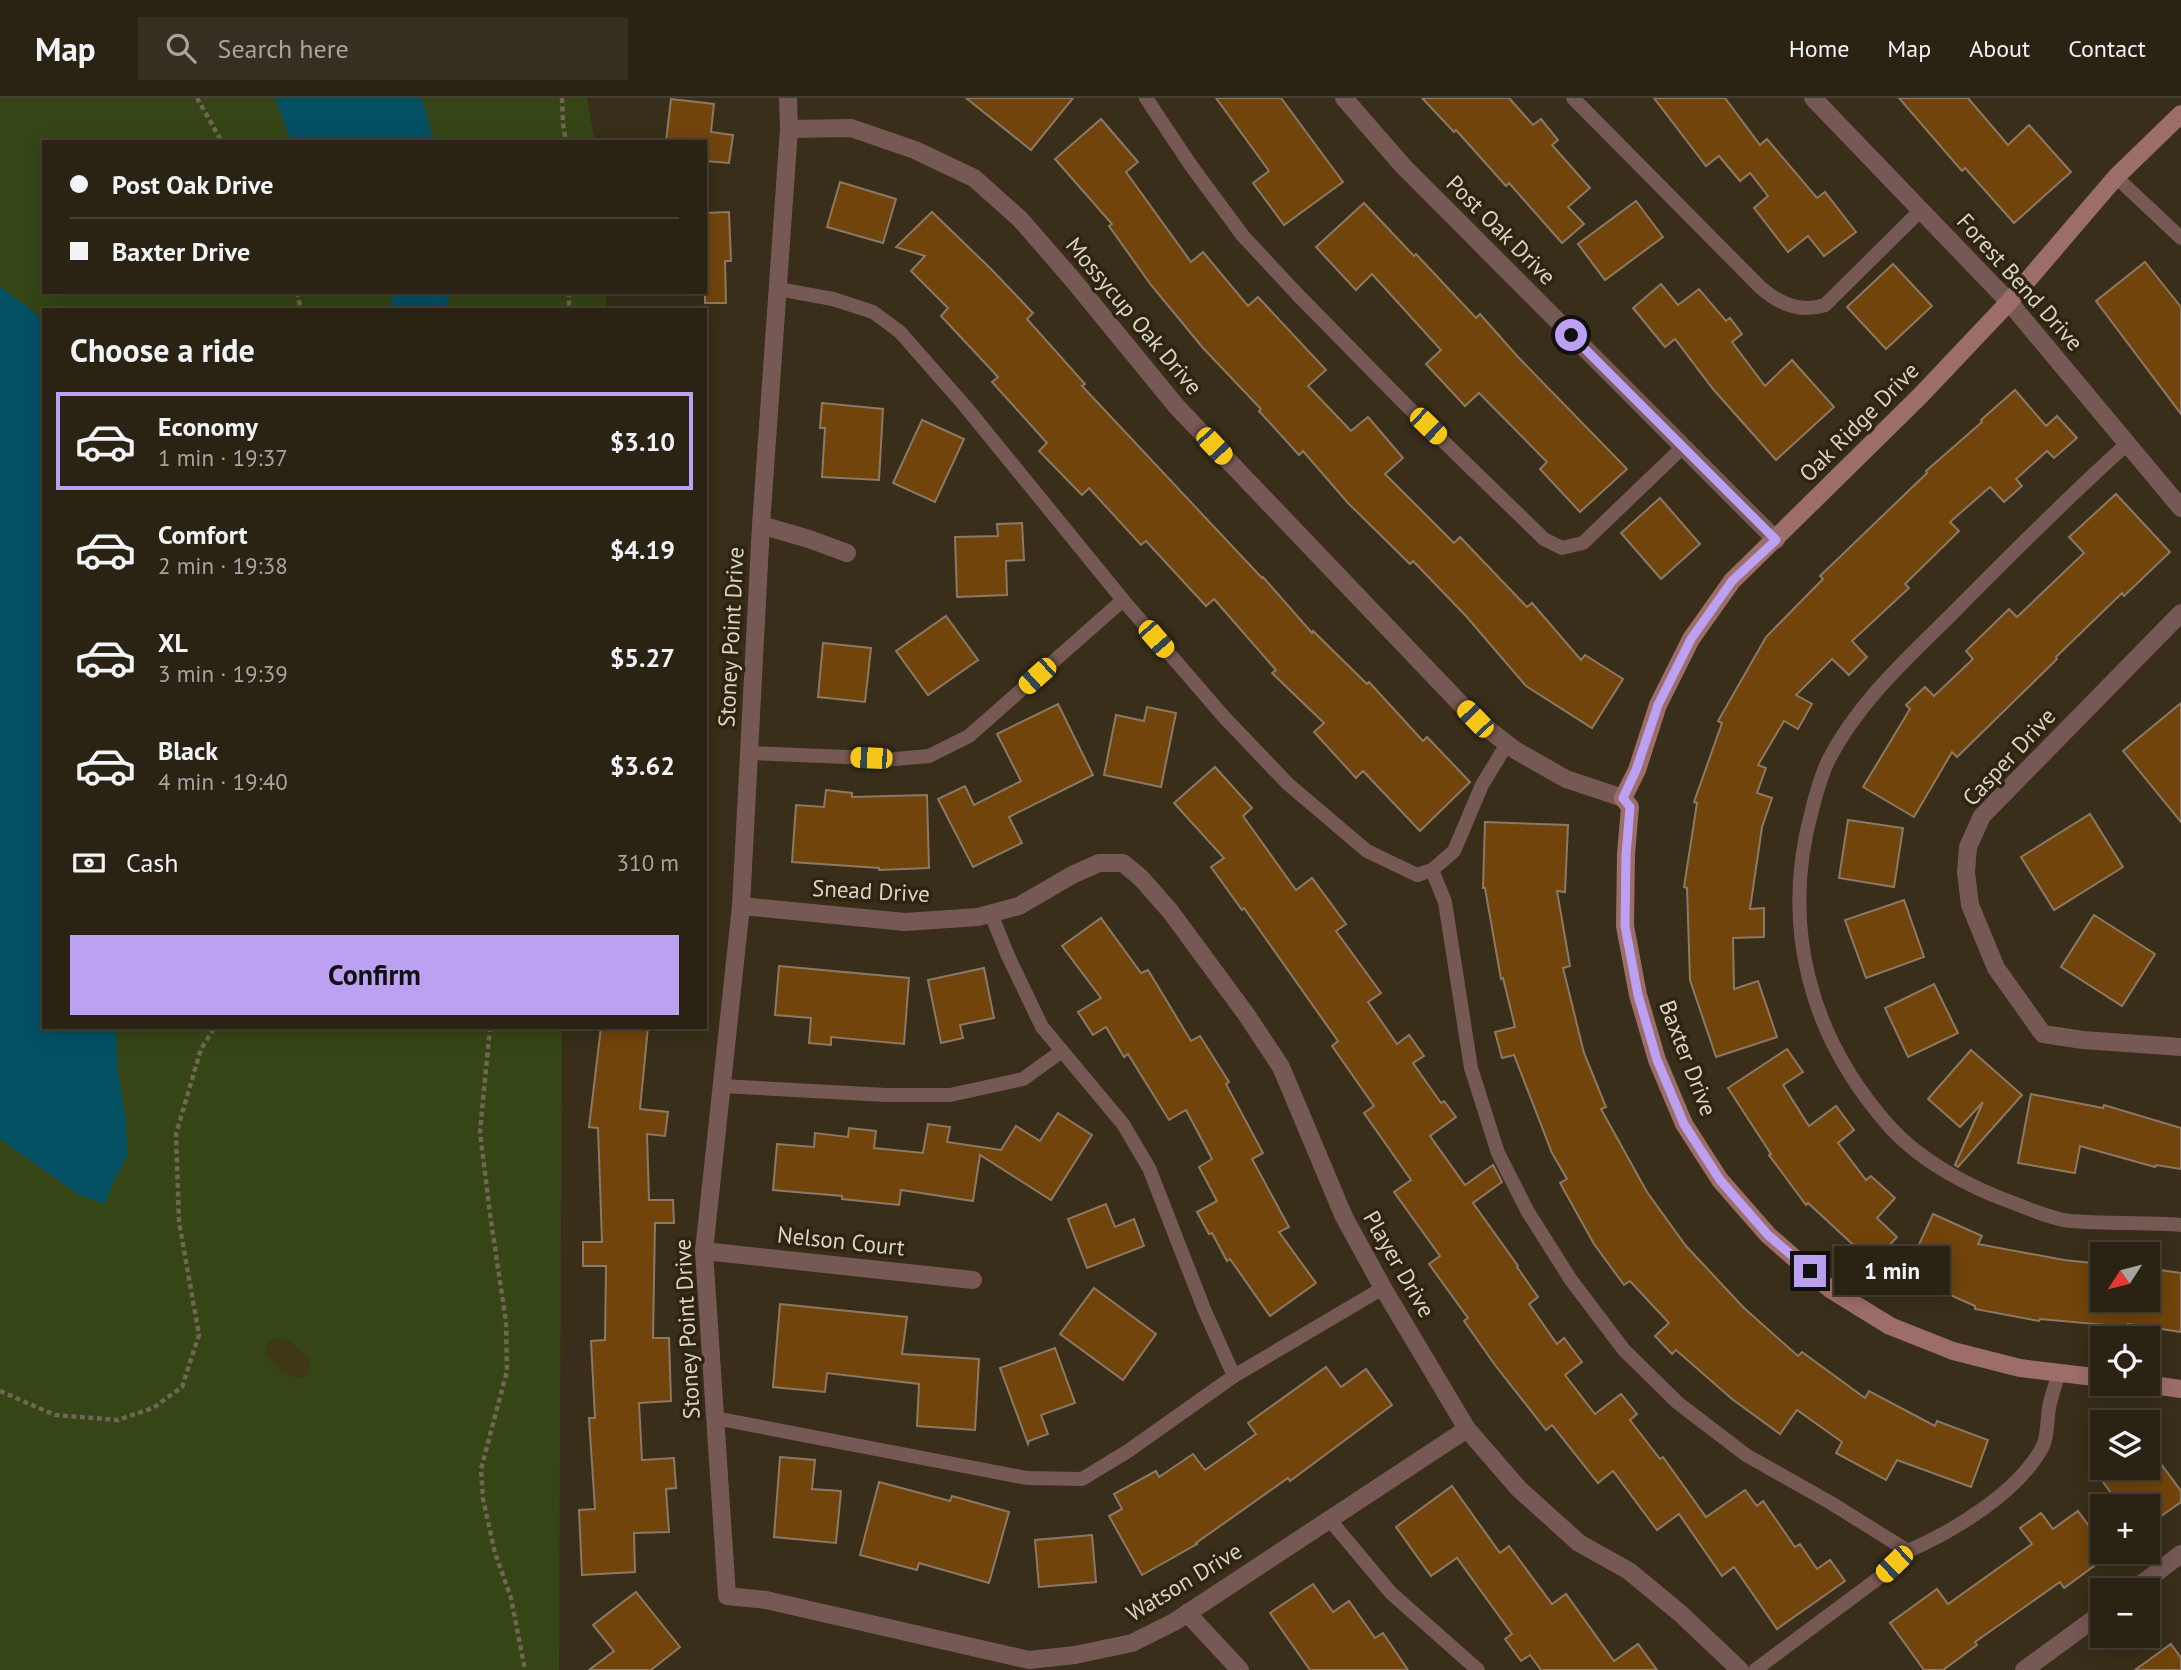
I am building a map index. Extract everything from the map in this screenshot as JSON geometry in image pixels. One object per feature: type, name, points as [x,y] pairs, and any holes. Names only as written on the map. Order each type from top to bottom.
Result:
[{"type":"street","name":"Stoney Point Drive","points":[[727,1596],[704,1251],[741,906],[761,525],[789,128],[788,98]]},
{"type":"street","name":"Post Oak Drive","points":[[1344,98],[1403,166],[1776,540]]},
{"type":"street","name":"Forest Bend Drive","points":[[1813,98],[2009,302],[2181,508]]},
{"type":"street","name":"Oak Ridge Drive","points":[[1623,798],[1636,770],[1658,705],[1691,639],[1732,581],[1920,396],[2009,302],[2116,177],[2181,114]]},
{"type":"street","name":"Mossycup Oak Drive","points":[[789,128],[850,128],[915,150],[974,178],[1020,219],[1177,407],[1475,719],[1507,744],[1566,779],[1623,798]]},
{"type":"street","points":[[761,525],[848,553]]},
{"type":"street","name":"Casper Drive","points":[[2181,613],[1982,816],[1968,847],[1966,872],[1970,905],[1996,968],[2043,1034],[2083,1040],[2181,1047]]},
{"type":"street","name":"Baxter Drive","points":[[1623,798],[1630,807],[1625,926],[1638,995],[1657,1060],[1684,1124],[1720,1180],[1768,1235],[1830,1289],[1890,1326],[1954,1351],[2020,1368],[2090,1376]]},
{"type":"street","name":"Player Drive","points":[[1072,875],[1099,863],[1123,863],[1170,911],[1246,1014],[1281,1067],[1343,1217],[1382,1288],[1467,1429],[1519,1489],[1579,1543],[1629,1571],[1681,1614],[1740,1670]]},
{"type":"street","name":"Snead Drive","points":[[741,906],[905,922],[978,917],[1019,906],[1072,875]]},
{"type":"street","name":"Nelson Court","points":[[704,1251],[973,1280]]},
{"type":"street","points":[[2160,1386],[2181,1389]]},
{"type":"street","name":"Watson Drive","points":[[727,1596],[766,1600],[1029,1660],[1075,1656],[1132,1643],[1174,1622],[1467,1429]]},
{"type":"street","points":[[2149,1578],[2181,1554]]},
{"type":"street","points":[[1187,1613],[1240,1670]]},
{"type":"street","points":[[2024,1670],[2090,1622]]},
{"type":"lane","points":[[1146,98],[1243,236],[1408,407],[1544,539],[1562,548],[1583,543],[1683,447]]},
{"type":"lane","points":[[1573,98],[1777,302],[1804,308],[1825,305],[1921,210]]},
{"type":"lane","points":[[2116,177],[2181,238]]},
{"type":"lane","points":[[778,289],[833,299],[873,312],[900,332],[1224,717],[1288,784],[1367,851],[1417,875],[1432,870],[1454,851],[1482,785],[1507,744]]},
{"type":"lane","points":[[2128,443],[2090,477],[1903,662],[1871,696],[1847,730],[1828,762],[1804,839],[1798,886],[1798,928],[1811,993],[1838,1056],[1858,1087],[1891,1128],[1926,1158],[1968,1184],[2009,1202],[2068,1220],[2181,1225]]},
{"type":"lane","points":[[749,754],[895,759],[929,756],[969,736],[1123,600]]},
{"type":"lane","points":[[1432,870],[1445,902],[1471,1068],[1498,1153],[1528,1212],[1571,1280],[1624,1350],[1678,1403],[1746,1455],[1908,1551]]},
{"type":"lane","points":[[991,914],[1042,1027],[1123,1124],[1149,1168],[1204,1309],[1234,1376]]},
{"type":"lane","points":[[722,1086],[886,1095],[950,1095],[1023,1079],[1062,1051]]},
{"type":"lane","points":[[715,1418],[1027,1478],[1082,1479],[1128,1451],[1234,1376],[1382,1288]]},
{"type":"lane","points":[[1755,1670],[1880,1577],[1908,1551],[1954,1527],[1995,1499],[2022,1475],[2044,1444],[2049,1407],[2059,1372]]},
{"type":"lane","points":[[1329,1519],[1391,1593],[1478,1670]]},
{"type":"path","points":[[197,98],[221,140]]},
{"type":"path","points":[[562,98],[566,140]]},
{"type":"path","points":[[0,1391],[55,1415],[118,1420],[153,1408],[182,1387],[199,1335],[179,1222],[176,1134],[201,1049],[214,1029]]},
{"type":"path","points":[[490,1029],[480,1132],[489,1214],[506,1322],[507,1371],[481,1469],[483,1499],[495,1553],[511,1598],[525,1670]]},
{"type":"green space","points":[[0,98],[587,98],[595,140],[42,140],[42,294],[607,294],[606,308],[42,308],[42,1029],[562,1029],[559,1670],[0,1670]]},
{"type":"sand","points":[[275,1338],[290,1341],[307,1356],[310,1364],[306,1376],[299,1378],[281,1373],[277,1364],[272,1363],[265,1350]]},
{"type":"water","points":[[275,98],[422,98],[436,140],[290,140]]},
{"type":"water","points":[[0,287],[42,321],[42,1029],[116,1029],[118,1073],[128,1154],[105,1204],[79,1195],[0,1139]]},
{"type":"water","points":[[393,294],[451,294],[445,308],[389,308]]},
{"type":"building","points":[[966,98],[1073,98],[1031,150]]},
{"type":"building","points":[[1216,98],[1281,98],[1343,182],[1284,225],[1253,183],[1269,171]]},
{"type":"building","points":[[1422,98],[1509,98],[1533,125],[1541,119],[1558,140],[1552,145],[1590,188],[1568,207],[1584,224],[1562,243],[1509,183],[1506,186],[1456,130],[1454,132]]},
{"type":"building","points":[[1654,98],[1725,98],[1760,145],[1767,139],[1817,198],[1825,192],[1856,232],[1824,256],[1808,236],[1788,252],[1754,208],[1768,196],[1750,173],[1740,181],[1719,156],[1706,166]]},
{"type":"building","points":[[1899,98],[1968,98],[2008,145],[2029,125],[2071,172],[2014,223],[1965,168],[1962,171]]},
{"type":"building","points":[[671,99],[714,104],[711,132],[733,135],[729,163],[707,161],[707,140],[666,140]]},
{"type":"building","points":[[1101,119],[1138,162],[1126,172],[1191,262],[1203,252],[1248,306],[1258,297],[1326,370],[1308,386],[1351,431],[1368,417],[1403,458],[1385,474],[1454,543],[1460,537],[1527,607],[1532,603],[1581,660],[1585,655],[1623,679],[1592,728],[1526,686],[1466,616],[1413,561],[1410,564],[1348,503],[1303,451],[1299,455],[1259,411],[1261,409],[1203,348],[1151,285],[1109,226],[1112,224],[1055,159]]},
{"type":"building","points":[[840,182],[896,199],[883,243],[827,227]]},
{"type":"building","points":[[1636,201],[1663,237],[1605,280],[1578,244]]},
{"type":"building","points":[[1364,203],[1476,318],[1480,314],[1627,469],[1580,512],[1540,469],[1547,462],[1479,393],[1465,406],[1426,364],[1441,350],[1372,274],[1356,290],[1316,247]]},
{"type":"building","points":[[729,212],[731,261],[725,261],[726,303],[705,303],[707,213]]},
{"type":"building","points":[[932,212],[1033,313],[1027,319],[1085,384],[1082,386],[1263,577],[1312,633],[1313,631],[1367,684],[1369,682],[1423,741],[1427,737],[1470,782],[1420,831],[1363,771],[1356,778],[1314,732],[1324,723],[1272,673],[1276,670],[1214,599],[1206,606],[1146,541],[1141,545],[1089,488],[1082,495],[1039,451],[1047,443],[992,382],[998,377],[941,316],[948,308],[911,271],[925,256],[896,247]]},
{"type":"building","points":[[2145,262],[2181,307],[2181,414],[2096,301]]},
{"type":"building","points":[[1893,264],[1932,306],[1886,349],[1847,307]]},
{"type":"building","points":[[1661,284],[1678,305],[1699,289],[1726,321],[1730,318],[1742,334],[1732,342],[1765,386],[1792,360],[1834,407],[1776,460],[1713,389],[1675,339],[1665,347],[1633,308]]},
{"type":"building","points":[[2015,390],[2046,426],[2057,416],[2077,438],[2054,458],[2047,451],[2016,479],[2022,486],[2004,502],[1990,487],[1950,522],[1959,531],[1905,584],[1909,588],[1852,641],[1867,657],[1849,675],[1832,659],[1796,695],[1812,704],[1798,729],[1784,721],[1758,765],[1766,768],[1757,793],[1772,798],[1762,827],[1750,909],[1764,908],[1764,937],[1733,938],[1734,989],[1758,981],[1777,1037],[1716,1057],[1690,980],[1687,888],[1684,887],[1697,803],[1694,802],[1722,723],[1718,721],[1766,637],[1823,579],[1820,576],[1927,473],[1926,471]]},
{"type":"building","points":[[822,403],[883,409],[879,480],[822,477],[825,428],[820,428]]},
{"type":"building","points":[[922,420],[964,439],[935,502],[893,483]]},
{"type":"building","points":[[2116,494],[2170,552],[2124,596],[2122,593],[1957,757],[1952,752],[1914,817],[1863,787],[1910,709],[1906,705],[1925,687],[1934,696],[1973,659],[1966,651],[2009,609],[2017,617],[2084,553],[2069,537]]},
{"type":"building","points":[[1660,498],[1700,544],[1661,579],[1621,533]]},
{"type":"building","points":[[1022,523],[1024,560],[1006,561],[1007,595],[957,597],[955,537],[998,536],[997,524]]},
{"type":"building","points":[[946,616],[978,660],[928,695],[896,651]]},
{"type":"building","points":[[823,643],[871,648],[865,702],[818,697]]},
{"type":"building","points":[[2181,703],[2181,822],[2123,751]]},
{"type":"building","points":[[1058,704],[1093,775],[1009,817],[1022,843],[973,867],[938,799],[965,786],[974,805],[1021,781],[997,734]]},
{"type":"building","points":[[1147,707],[1176,713],[1161,787],[1104,775],[1116,715],[1144,721]]},
{"type":"building","points":[[1215,767],[1252,808],[1243,816],[1296,890],[1312,878],[1346,924],[1336,931],[1381,993],[1368,1002],[1397,1044],[1409,1035],[1424,1056],[1413,1063],[1441,1103],[1444,1101],[1456,1117],[1430,1136],[1465,1185],[1493,1165],[1502,1182],[1473,1203],[1538,1297],[1529,1304],[1557,1344],[1564,1338],[1582,1362],[1565,1375],[1595,1414],[1621,1394],[1637,1414],[1630,1420],[1660,1459],[1663,1457],[1706,1517],[1745,1490],[1757,1506],[1763,1501],[1795,1547],[1800,1544],[1817,1569],[1830,1560],[1845,1581],[1777,1629],[1734,1567],[1722,1576],[1679,1514],[1657,1530],[1613,1471],[1598,1483],[1552,1425],[1546,1430],[1495,1365],[1464,1321],[1468,1318],[1429,1264],[1440,1256],[1394,1192],[1411,1180],[1364,1113],[1374,1106],[1332,1046],[1338,1041],[1244,908],[1242,910],[1211,867],[1224,858],[1174,803]]},
{"type":"building","points":[[826,790],[852,793],[852,797],[927,795],[929,868],[879,870],[792,862],[796,805],[824,807]]},
{"type":"building","points":[[2090,814],[2123,867],[2054,910],[2021,857]]},
{"type":"building","points":[[1848,820],[1903,828],[1894,887],[1839,878]]},
{"type":"building","points":[[1485,822],[1568,825],[1565,892],[1557,891],[1570,966],[1563,968],[1584,1053],[1606,1107],[1601,1109],[1647,1192],[1686,1246],[1744,1308],[1798,1356],[1802,1352],[1865,1398],[1869,1391],[1935,1426],[1937,1421],[1988,1440],[1971,1487],[1897,1460],[1886,1480],[1836,1453],[1842,1442],[1797,1410],[1780,1434],[1732,1399],[1676,1350],[1672,1354],[1655,1336],[1669,1323],[1630,1281],[1624,1285],[1594,1244],[1560,1183],[1567,1179],[1552,1153],[1514,1055],[1502,1058],[1495,1032],[1515,1027],[1503,978],[1501,979],[1483,888]]},
{"type":"building","points":[[1904,900],[1924,957],[1866,978],[1845,920]]},
{"type":"building","points":[[2094,915],[2155,954],[2122,1006],[2061,967]]},
{"type":"building","points":[[1101,918],[1141,973],[1148,970],[1191,1041],[1200,1036],[1229,1082],[1226,1084],[1263,1153],[1252,1159],[1289,1227],[1279,1232],[1316,1283],[1270,1316],[1230,1259],[1227,1261],[1197,1212],[1217,1201],[1199,1167],[1212,1159],[1186,1110],[1169,1120],[1128,1054],[1124,1057],[1106,1027],[1093,1035],[1078,1012],[1101,998],[1062,946]]},
{"type":"building","points":[[779,966],[909,978],[904,1044],[831,1037],[831,1045],[809,1043],[811,1018],[775,1015]]},
{"type":"building","points":[[984,968],[994,1018],[960,1025],[963,1038],[941,1043],[928,980]]},
{"type":"building","points":[[1934,984],[1958,1033],[1908,1057],[1885,1008]]},
{"type":"building","points":[[601,1029],[648,1029],[640,1109],[668,1112],[665,1136],[647,1134],[649,1200],[673,1200],[674,1223],[655,1223],[653,1338],[669,1338],[671,1401],[639,1403],[642,1460],[674,1458],[676,1488],[666,1489],[669,1532],[634,1533],[635,1572],[582,1575],[579,1510],[595,1509],[589,1418],[595,1418],[591,1341],[605,1340],[606,1266],[583,1266],[583,1242],[602,1242],[598,1128],[589,1127]]},
{"type":"building","points":[[1787,1049],[1803,1072],[1783,1085],[1809,1126],[1836,1106],[1854,1130],[1838,1143],[1866,1180],[1871,1176],[1895,1198],[1877,1218],[1897,1237],[1873,1263],[1808,1203],[1806,1205],[1769,1155],[1771,1154],[1728,1088]]},
{"type":"building","points":[[1971,1050],[2022,1095],[1958,1167],[1955,1165],[1983,1102],[1960,1127],[1928,1099]]},
{"type":"building","points":[[2031,1094],[2103,1108],[2104,1105],[2181,1128],[2181,1169],[2155,1167],[2080,1146],[2075,1173],[2018,1163]]},
{"type":"building","points":[[1058,1113],[1092,1135],[1051,1200],[980,1155],[973,1201],[901,1190],[899,1205],[842,1199],[842,1196],[773,1190],[777,1144],[814,1147],[815,1133],[848,1137],[849,1128],[876,1131],[874,1148],[923,1153],[928,1124],[950,1127],[947,1142],[1001,1150],[1016,1126],[1040,1141]]},
{"type":"building","points":[[1106,1204],[1115,1227],[1134,1219],[1144,1246],[1087,1268],[1068,1219]]},
{"type":"building","points":[[1933,1214],[1982,1236],[1978,1244],[2090,1263],[2090,1312],[2160,1312],[2160,1270],[2181,1273],[2181,1332],[2160,1329],[2160,1326],[2039,1321],[1975,1309],[1975,1306],[1905,1275]]},
{"type":"building","points":[[1094,1288],[1156,1334],[1123,1380],[1060,1334]]},
{"type":"building","points":[[780,1304],[907,1317],[902,1354],[979,1359],[975,1430],[917,1426],[919,1384],[827,1373],[825,1392],[773,1387]]},
{"type":"building","points":[[1055,1348],[1075,1403],[1041,1415],[1048,1434],[1029,1441],[1028,1444],[1000,1368]]},
{"type":"building","points":[[1326,1367],[1341,1387],[1366,1369],[1392,1405],[1290,1481],[1288,1478],[1197,1544],[1142,1575],[1109,1516],[1122,1509],[1114,1494],[1156,1471],[1159,1477],[1193,1454],[1205,1470],[1256,1434],[1248,1423]]},
{"type":"building","points":[[780,1457],[815,1460],[812,1489],[841,1491],[836,1543],[774,1537]]},
{"type":"building","points":[[2160,1463],[2181,1491],[2181,1502],[2160,1517],[2160,1494],[2112,1494],[2102,1480],[2160,1480]]},
{"type":"building","points":[[879,1482],[950,1501],[952,1496],[1009,1512],[989,1583],[919,1563],[917,1570],[860,1555]]},
{"type":"building","points":[[1452,1486],[1500,1553],[1509,1546],[1552,1604],[1566,1594],[1614,1661],[1638,1644],[1657,1670],[1541,1670],[1530,1655],[1521,1661],[1505,1639],[1512,1634],[1457,1558],[1431,1576],[1396,1527]]},
{"type":"building","points":[[2078,1511],[2090,1528],[2090,1564],[2097,1564],[2064,1588],[2060,1582],[1975,1642],[1977,1645],[1943,1670],[1924,1670],[1890,1623],[1937,1589],[1948,1604],[2032,1544],[2020,1528],[2041,1513],[2053,1529]]},
{"type":"building","points":[[1092,1535],[1096,1582],[1039,1587],[1035,1540]]},
{"type":"building","points":[[1313,1584],[1333,1612],[1349,1601],[1375,1638],[1383,1633],[1408,1670],[1310,1670],[1270,1613]]},
{"type":"building","points":[[636,1592],[680,1647],[651,1670],[589,1670],[614,1651],[593,1625]]},
{"type":"building","points":[[2171,1644],[2181,1658],[2181,1670],[2135,1670]]},
{"type":"route","points":[[1571,335],[1776,540],[1732,581],[1691,639],[1658,705],[1636,770],[1623,798],[1630,807],[1625,926],[1638,995],[1657,1060],[1684,1124],[1720,1180],[1768,1235],[1810,1271]]}]
